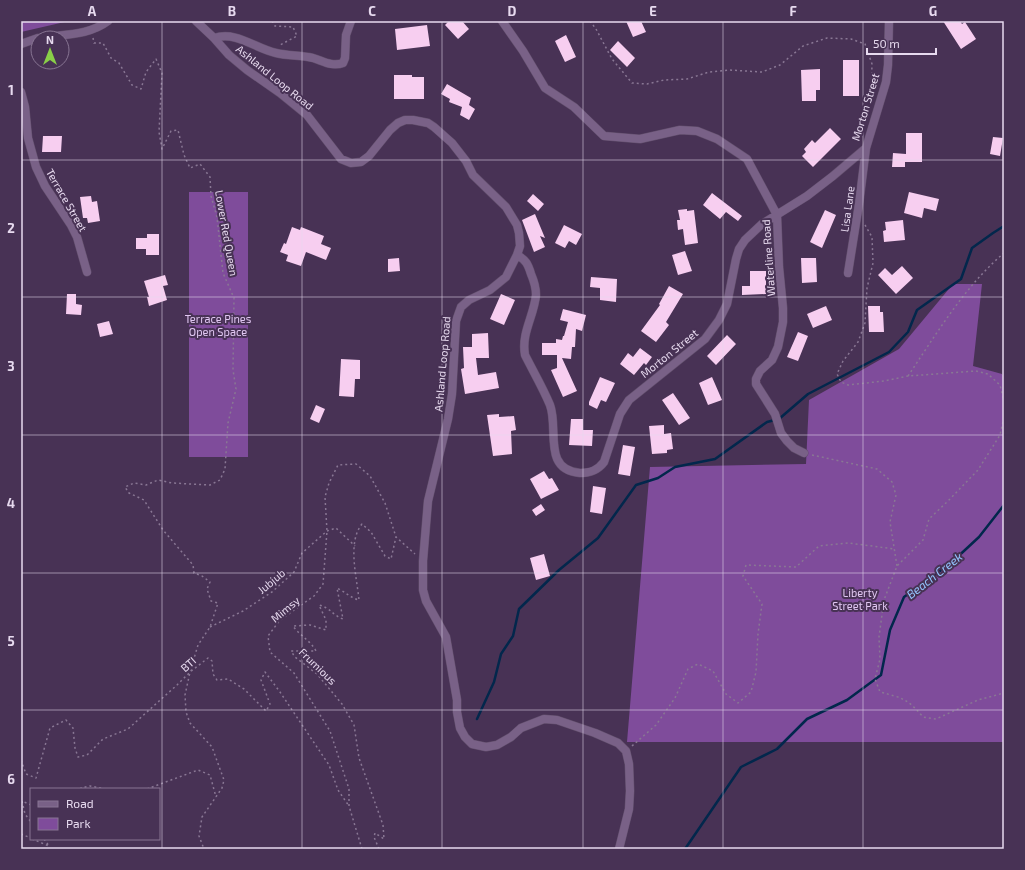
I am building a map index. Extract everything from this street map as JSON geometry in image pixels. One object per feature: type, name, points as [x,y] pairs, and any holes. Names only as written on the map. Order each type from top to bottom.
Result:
[{"type":"street","points":[[70,34],[91,30],[108,21]]},
{"type":"street","name":"Ashland Loop Road","points":[[196,21],[247,70],[280,93],[306,115],[341,159],[351,163],[361,162],[369,156],[390,130],[398,123],[405,120],[428,123],[452,143],[460,152],[473,175],[506,207],[517,225],[520,246],[506,278],[490,290],[469,300],[461,307],[456,321],[452,394],[448,419],[428,501],[423,561],[423,590],[426,601],[446,637],[457,700],[457,712],[460,728],[465,737],[472,744],[486,747],[497,745],[511,737],[521,728],[544,719],[557,720],[594,733],[618,744],[626,751]]},
{"type":"street","points":[[214,38],[229,35],[267,51],[314,58],[332,65],[338,65],[343,63],[345,58],[346,35],[351,21]]},
{"type":"street","name":"Waterline Road","points":[[502,21],[523,51],[545,88],[574,107],[604,136],[640,139],[680,130],[697,131],[717,139],[747,159],[777,215],[783,322],[778,347],[772,360],[760,371],[756,379],[756,384],[775,414],[781,433],[786,441],[794,448],[804,453]]},
{"type":"street","name":"Morton Street","points":[[517,255],[524,258],[528,263],[536,286],[534,305],[526,328],[524,347],[525,355],[550,405],[553,416],[555,456],[560,464],[568,470],[585,473],[593,471],[600,467],[604,462],[620,414],[629,400],[705,340],[719,320],[727,304],[736,259],[745,240],[762,224],[807,196],[866,148],[886,82],[889,21]]},
{"type":"street","name":"Terrace Street","points":[[21,92],[25,107],[28,138],[36,166],[45,186],[71,225],[77,237],[86,272]]},
{"type":"street","name":"Lisa Lane","points":[[848,273],[866,148]]},
{"type":"street","points":[[619,849],[629,803],[629,764],[626,751]]},
{"type":"path","points":[[267,51],[297,36],[293,27],[275,26],[272,21]]},
{"type":"path","points":[[590,21],[612,59],[632,83],[647,84],[664,80],[687,79],[709,72],[729,70],[762,72],[780,65],[803,46],[827,38],[851,39],[865,44],[872,64],[870,104]]},
{"type":"path","name":"Lower Red Queen","points":[[91,30],[94,43],[103,43],[111,58],[119,63],[132,85],[141,89],[146,72],[156,59],[162,73],[159,132],[162,149],[171,131],[178,130],[184,155],[190,168],[200,164],[210,177],[211,196],[218,217],[224,273],[234,298],[233,370],[236,389],[228,422],[225,469],[220,480],[210,485],[172,484],[158,480],[146,485],[134,483],[125,487],[129,493],[144,500],[163,530],[193,565],[194,573],[202,576],[210,582],[207,589],[211,601],[218,603],[210,627],[198,646],[185,695],[186,712],[190,723],[212,747],[224,780],[222,788],[202,817],[199,836],[204,849]]},
{"type":"path","points":[[864,224],[872,237],[873,263],[867,288],[865,323],[858,342],[843,361],[837,374],[841,382],[848,385],[884,381],[908,376],[976,371],[988,374],[1000,385],[1004,401]]},
{"type":"path","points":[[908,376],[951,312],[991,264],[1004,253]]},
{"type":"path","points":[[1004,417],[1000,435],[978,470],[929,519],[923,540],[897,566],[884,600],[879,637],[880,659],[875,679],[880,692],[903,698],[923,717],[936,719],[978,700],[1004,693]]},
{"type":"path","points":[[804,453],[877,469],[892,482],[896,495],[890,522],[897,566]]},
{"type":"path","name":"Mimsy","points":[[362,849],[350,806],[349,789],[330,731],[294,673],[270,652],[268,636],[280,620],[314,596],[323,584],[327,531],[325,497],[329,483],[338,465],[356,464],[370,476],[385,504],[396,537]]},
{"type":"path","name":"Frumious","points":[[378,849],[374,837],[375,833],[384,838],[383,825],[359,758],[354,725],[342,704],[317,674],[294,657],[291,651],[316,651],[312,644],[293,626],[310,625],[326,630],[326,620],[319,605],[327,607],[338,617],[343,619],[337,588],[354,599],[359,600],[353,553],[358,529],[362,524],[371,532],[385,556],[391,559],[396,537]]},
{"type":"path","points":[[327,531],[336,528],[355,546]]},
{"type":"path","name":"Jubjub","points":[[210,627],[243,611],[272,592],[294,572],[302,553],[327,531]]},
{"type":"path","points":[[396,537],[423,561]]},
{"type":"path","points":[[626,751],[656,725],[675,698],[688,669],[698,664],[713,671],[726,694],[738,703],[751,692],[756,672],[758,634],[762,604],[743,576],[746,565],[796,567],[819,546],[848,543],[894,549]]},
{"type":"path","name":"BTI","points":[[21,760],[26,774],[36,778],[50,728],[66,720],[73,728],[75,748],[78,757],[87,755],[103,739],[128,729],[190,672],[208,658],[212,661],[213,674],[217,680],[228,679],[244,689],[266,710],[270,704],[261,680],[265,672],[280,692],[328,765],[338,790],[350,806]]},
{"type":"path","points":[[150,788],[198,770],[210,775],[216,797]]},
{"type":"path","points":[[81,788],[90,786],[100,788]]},
{"type":"path","points":[[30,805],[22,801],[26,814],[30,820]]},
{"type":"path","points":[[34,840],[49,846],[45,840]]},
{"type":"green space","points":[[21,21],[69,21],[21,32]]},
{"type":"green space","name":"Terrace Pines Open Space","points":[[189,192],[248,192],[248,457],[189,457]]},
{"type":"green space","name":"Liberty Street Park","points":[[953,284],[982,284],[973,366],[1002,374],[1004,377],[1004,742],[627,742],[650,467],[806,464],[809,400],[899,349]]},
{"type":"building","points":[[449,21],[462,21],[469,29],[458,39],[445,25]]},
{"type":"building","points":[[626,21],[641,21],[646,32],[633,37]]},
{"type":"building","points":[[943,21],[960,21],[962,24],[965,22],[976,39],[961,49]]},
{"type":"building","points":[[427,25],[430,46],[397,50],[395,29]]},
{"type":"building","points":[[566,35],[576,57],[565,62],[555,41]]},
{"type":"building","points":[[618,41],[635,58],[627,67],[610,50]]},
{"type":"building","points":[[843,60],[859,60],[859,96],[843,96]]},
{"type":"building","points":[[820,69],[820,90],[816,90],[816,101],[802,101],[801,70]]},
{"type":"building","points":[[394,75],[424,77],[424,99],[394,99]]},
{"type":"building","points":[[447,84],[471,98],[469,105],[475,109],[469,120],[460,115],[462,107],[449,102],[450,99],[441,94]]},
{"type":"building","points":[[830,128],[841,139],[813,167],[802,156],[806,152],[804,149],[812,140],[815,143]]},
{"type":"building","points":[[906,133],[922,133],[922,162],[905,162],[905,167],[892,167],[893,153],[906,154]]},
{"type":"building","points":[[43,136],[62,136],[61,152],[42,152]]},
{"type":"building","points":[[993,137],[1003,138],[1000,156],[990,154]]},
{"type":"building","points":[[909,192],[939,199],[936,211],[924,208],[922,218],[904,213]]},
{"type":"building","points":[[712,193],[742,216],[738,221],[726,212],[720,219],[703,205]]},
{"type":"building","points":[[533,194],[544,204],[538,211],[527,201]]},
{"type":"building","points":[[91,196],[92,202],[97,201],[100,221],[88,223],[87,218],[83,218],[80,197]]},
{"type":"building","points":[[687,209],[687,211],[694,210],[698,243],[685,245],[683,229],[678,230],[677,220],[680,220],[678,210]]},
{"type":"building","points":[[825,210],[836,215],[822,248],[810,242]]},
{"type":"building","points":[[535,214],[545,238],[540,236],[545,247],[534,252],[522,220]]},
{"type":"building","points":[[903,220],[905,240],[884,242],[883,231],[886,230],[885,222]]},
{"type":"building","points":[[564,225],[582,234],[576,245],[569,241],[565,248],[555,243]]},
{"type":"building","points":[[292,227],[300,230],[301,227],[324,236],[321,244],[331,248],[326,260],[306,252],[301,266],[286,261],[288,255],[280,252],[284,243],[286,244]]},
{"type":"building","points":[[147,234],[159,234],[159,255],[146,255],[146,249],[136,249],[136,238],[147,238]]},
{"type":"building","points":[[685,251],[692,271],[678,275],[672,255]]},
{"type":"building","points":[[399,258],[400,271],[388,272],[388,259]]},
{"type":"building","points":[[801,258],[816,258],[817,282],[802,283]]},
{"type":"building","points":[[902,266],[913,278],[896,294],[878,275],[885,268],[892,275]]},
{"type":"building","points":[[750,271],[766,271],[766,294],[742,295],[742,286],[750,286]]},
{"type":"building","points":[[165,275],[168,285],[163,286],[167,300],[149,306],[147,297],[149,297],[144,281]]},
{"type":"building","points":[[591,277],[617,279],[616,302],[600,300],[600,288],[590,287]]},
{"type":"building","points":[[669,286],[683,294],[666,322],[669,325],[656,342],[641,331],[660,305],[659,304]]},
{"type":"building","points":[[67,294],[76,294],[76,304],[82,305],[81,315],[66,314]]},
{"type":"building","points":[[501,294],[515,300],[504,325],[490,319]]},
{"type":"building","points":[[826,306],[832,320],[813,328],[807,314]]},
{"type":"building","points":[[868,306],[880,306],[880,312],[883,312],[884,332],[869,332]]},
{"type":"building","points":[[563,309],[586,315],[582,331],[576,329],[575,347],[572,347],[571,359],[562,358],[577,391],[563,397],[551,370],[557,368],[557,355],[542,355],[542,343],[556,343],[556,339],[562,340],[568,322],[560,320]]},
{"type":"building","points":[[109,321],[113,334],[100,337],[97,324]]},
{"type":"building","points":[[798,332],[808,336],[798,361],[787,357]]},
{"type":"building","points":[[488,333],[489,358],[476,358],[478,375],[496,372],[499,388],[465,394],[461,369],[464,368],[463,347],[472,347],[472,334]]},
{"type":"building","points":[[727,335],[736,344],[716,365],[707,356]]},
{"type":"building","points":[[640,348],[652,357],[646,365],[644,363],[634,375],[620,364],[628,353],[633,357]]},
{"type":"building","points":[[341,359],[360,360],[360,379],[355,379],[354,397],[339,396]]},
{"type":"building","points":[[600,377],[615,383],[606,402],[601,400],[597,409],[589,405],[589,402]]},
{"type":"building","points":[[712,377],[722,400],[708,405],[699,383]]},
{"type":"building","points":[[673,393],[690,418],[679,425],[662,400]]},
{"type":"building","points":[[316,405],[325,409],[319,423],[310,419]]},
{"type":"building","points":[[499,414],[499,417],[514,416],[516,430],[511,431],[512,454],[493,456],[487,415]]},
{"type":"building","points":[[571,419],[583,419],[583,430],[593,430],[592,446],[569,445]]},
{"type":"building","points":[[664,425],[664,434],[671,433],[673,449],[667,450],[667,453],[652,454],[649,426]]},
{"type":"building","points":[[623,445],[635,447],[630,476],[618,474]]},
{"type":"building","points":[[544,471],[549,479],[552,478],[559,490],[541,499],[530,479]]},
{"type":"building","points":[[593,486],[606,488],[602,514],[590,512]]},
{"type":"building","points":[[541,504],[545,510],[536,516],[532,510]]},
{"type":"building","points":[[544,554],[550,576],[536,580],[530,558]]},
{"type":"waterway","points":[[477,719],[494,682],[501,654],[513,636],[519,609],[559,570],[598,538],[636,485],[658,478],[675,467],[715,459],[767,422],[779,419],[808,394],[889,352],[908,332],[917,310],[961,279],[972,248],[1004,226]]},
{"type":"waterway","name":"Beach Creek","points":[[685,849],[741,767],[777,749],[807,719],[847,700],[881,675],[890,630],[904,597],[951,563],[979,537],[1004,505]]}]
